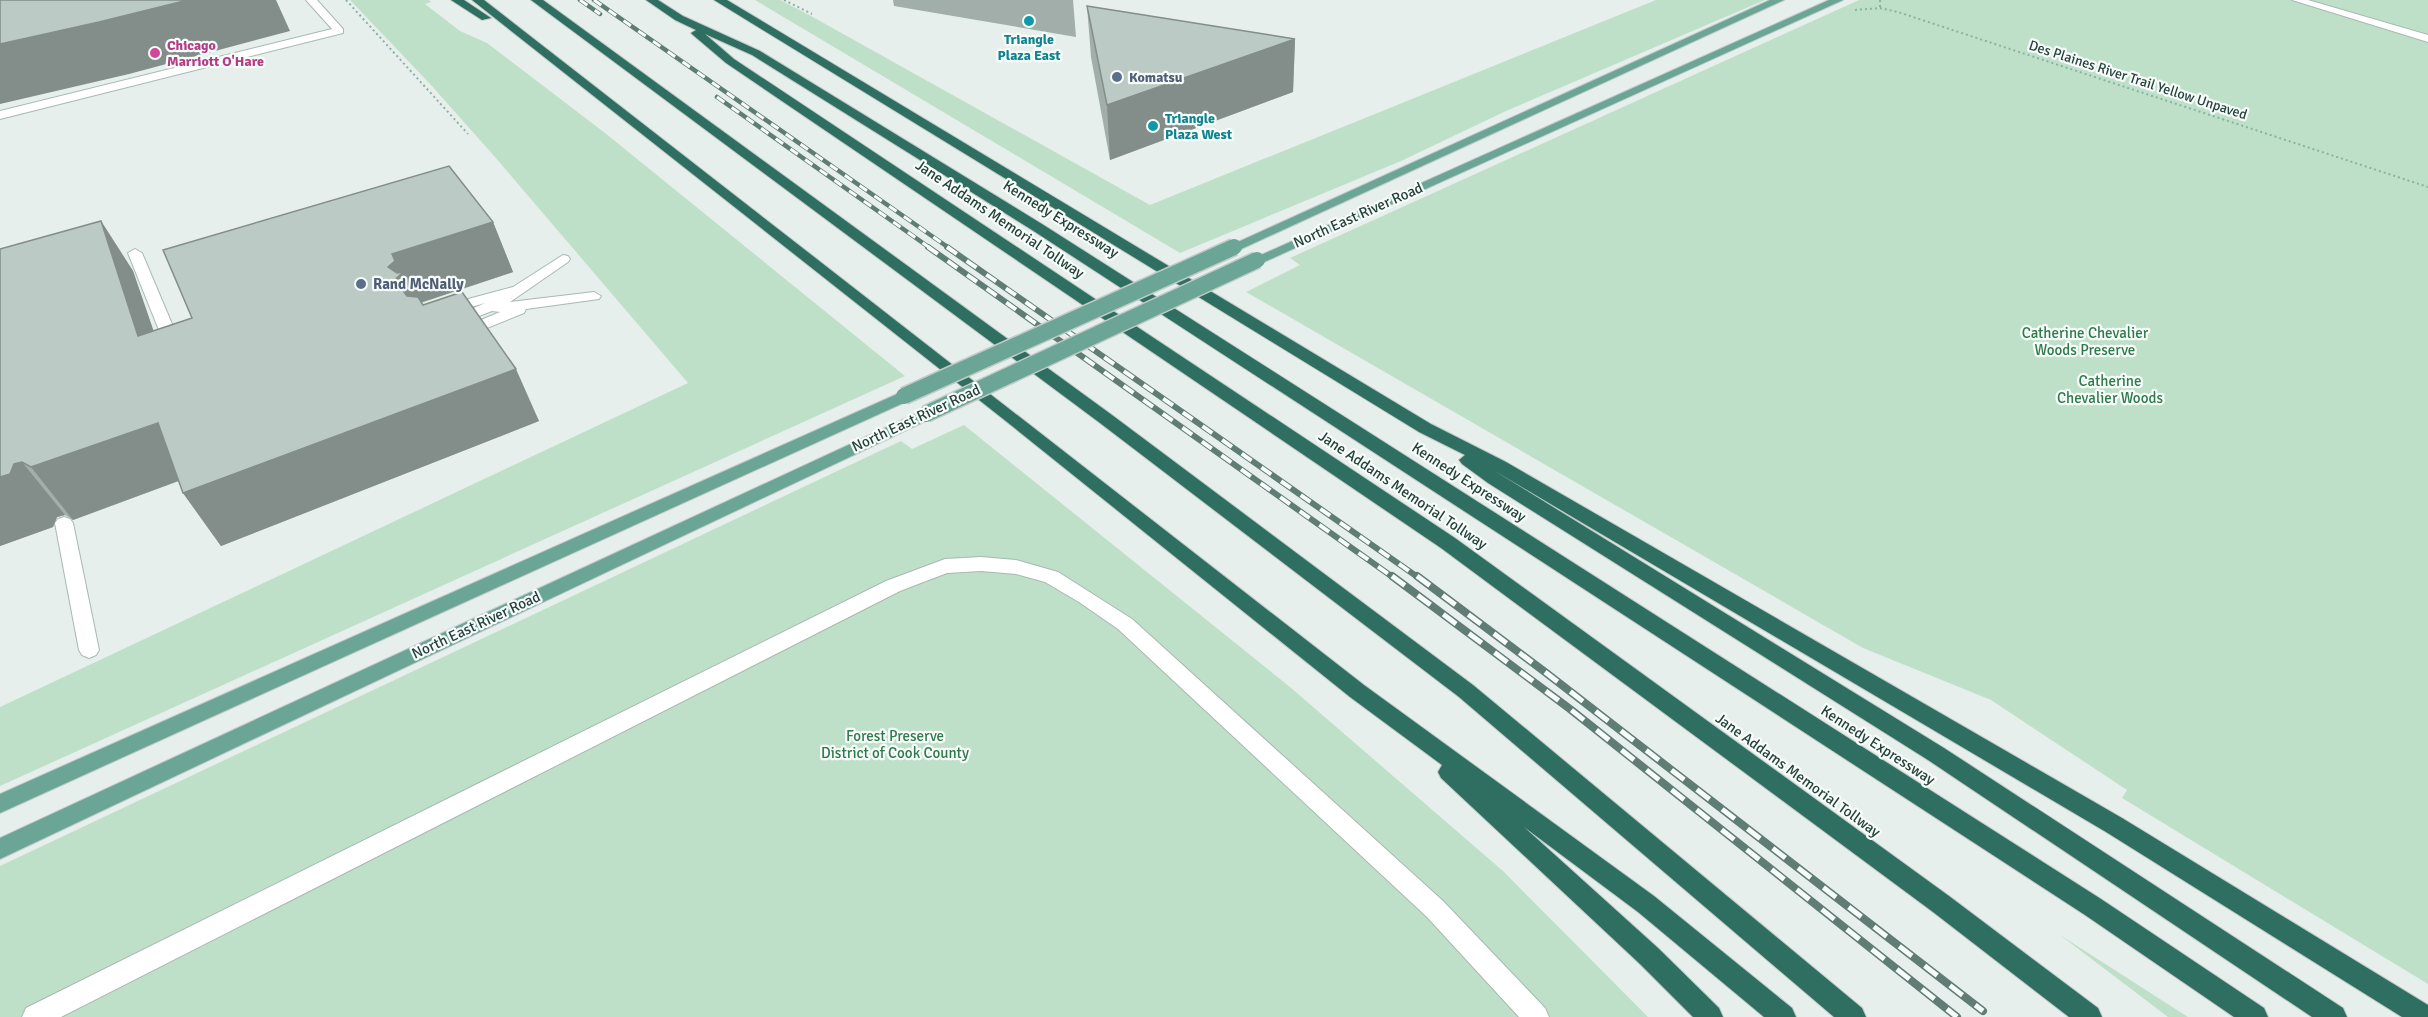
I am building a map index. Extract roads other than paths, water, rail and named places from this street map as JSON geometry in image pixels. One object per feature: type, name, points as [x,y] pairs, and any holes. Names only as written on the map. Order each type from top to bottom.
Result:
[{"type":"highway","points":[[456,0],[542,52]]},
{"type":"highway","points":[[477,0],[1013,418],[1357,691],[1646,904],[1783,1017]]},
{"type":"highway","points":[[536,0],[1106,419],[1466,691],[1853,1017]]},
{"type":"highway","name":"Kennedy Expressway","points":[[651,0],[680,18],[756,53],[1037,227],[2093,908],[2255,1017]]},
{"type":"highway","points":[[719,0],[1425,428],[1500,466],[2114,825],[2425,1017]]},
{"type":"highway","name":"Jane Addams Memorial Tollway","points":[[680,18],[730,61],[1448,543],[1941,904],[2089,1017]]},
{"type":"highway","points":[[1425,428],[1494,479],[1936,754],[2334,1017]]},
{"type":"highway","points":[[1357,691],[1495,812],[1649,956],[1710,1017]]},
{"type":"main road","name":"North East River Road","points":[[0,804],[1779,0]]},
{"type":"main road","name":"North East River Road","points":[[0,849],[1257,260],[1838,0]]},
{"type":"lane","points":[[0,115],[339,31],[311,0]]},
{"type":"lane","points":[[2297,0],[2428,39]]},
{"type":"lane","points":[[135,253],[182,368]]},
{"type":"lane","points":[[441,326],[491,308],[526,287],[563,259]]},
{"type":"lane","points":[[441,326],[476,298],[526,287]]},
{"type":"lane","points":[[491,308],[594,296]]},
{"type":"lane","points":[[441,326],[498,320],[532,304]]},
{"type":"lane","points":[[64,523],[89,650]]},
{"type":"lane","points":[[35,1017],[892,586],[945,566],[981,564],[1016,567],[1051,577],[1125,624],[1435,909],[1536,1017]]},
{"type":"railway","points":[[580,0],[600,14]]},
{"type":"railway","points":[[594,0],[949,248]]},
{"type":"railway","points":[[717,97],[930,248]]},
{"type":"railway","points":[[928,247],[1394,578]]},
{"type":"railway","points":[[947,247],[1419,578]]},
{"type":"railway","points":[[1392,576],[1570,709],[1957,1017]]},
{"type":"railway","points":[[1417,576],[1545,672],[1983,1011]]},
{"type":"place","name":"Triangle Plaza East","points":[[1029,21]]},
{"type":"place","name":"Chicago Marriott O'Hare","points":[[155,53]]},
{"type":"place","name":"Komatsu","points":[[1117,77]]},
{"type":"place","name":"Triangle Plaza West","points":[[1153,126]]},
{"type":"place","name":"Rand McNally","points":[[361,284]]},
{"type":"park label","name":"Catherine Chevalier Woods Preserve","points":[[2085,342]]},
{"type":"park label","name":"Catherine Chevalier Woods","points":[[2110,390]]},
{"type":"park label","name":"Forest Preserve District of Cook County","points":[[895,744]]}]
